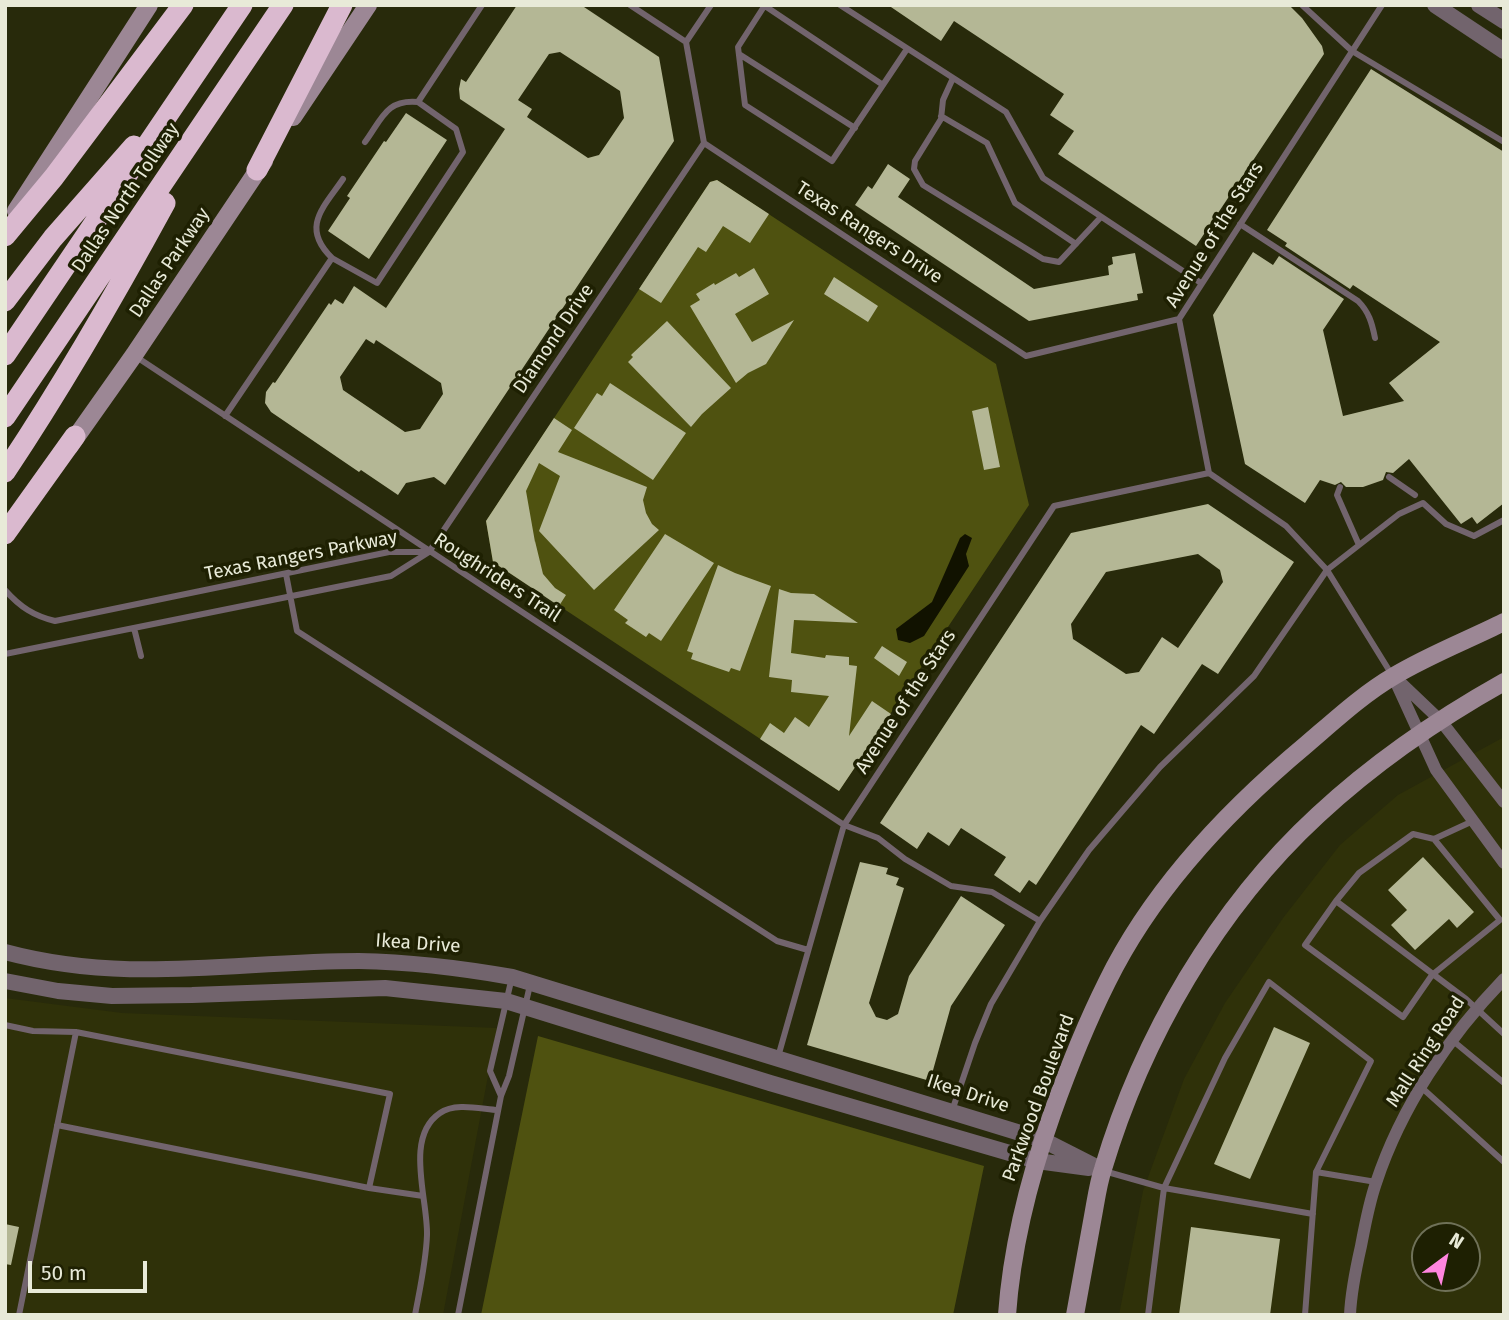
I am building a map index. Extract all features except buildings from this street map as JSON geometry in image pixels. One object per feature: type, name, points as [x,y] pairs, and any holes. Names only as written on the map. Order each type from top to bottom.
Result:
[{"type":"highway","points":[[5,236],[62,166],[183,5]]},
{"type":"highway","name":"Dallas North Tollway","points":[[5,355],[242,5]]},
{"type":"highway","name":"Dallas North Tollway","points":[[5,416],[283,5]]},
{"type":"highway","points":[[257,170],[342,5]]},
{"type":"highway","points":[[5,300],[74,213],[193,77]]},
{"type":"highway","points":[[5,472],[113,299],[223,96]]},
{"type":"highway","points":[[5,534],[75,436]]},
{"type":"main road","name":"Dallas Parkway","points":[[5,544],[75,436],[134,355],[368,5]]},
{"type":"main road","points":[[5,228],[141,8]]},
{"type":"main road","name":"Parkwood Boulevard","points":[[1007,1315],[1009,1287],[1024,1202],[1043,1140],[1072,1059],[1108,979],[1150,910],[1196,850],[1265,778],[1341,715],[1393,676],[1504,622]]},
{"type":"main road","points":[[1075,1315],[1102,1170],[1143,1058],[1184,982],[1243,897],[1318,815],[1364,776],[1421,735],[1504,682]]},
{"type":"street","points":[[1435,5],[1504,51]]},
{"type":"street","points":[[1479,5],[1504,21]]},
{"type":"street","points":[[1393,676],[1441,721],[1504,802]]},
{"type":"street","points":[[1393,676],[1436,770],[1504,863]]},
{"type":"street","name":"Ikea Drive","points":[[5,952],[68,966],[119,970],[174,971],[384,962],[454,967],[512,977],[1043,1140],[1102,1170]]},
{"type":"street","name":"Mall Ring Road","points":[[1350,1315],[1355,1276],[1376,1182],[1397,1132],[1421,1087],[1452,1040],[1476,1008],[1504,979]]},
{"type":"street","points":[[5,981],[58,991],[112,996],[385,988],[506,1002],[1037,1161],[1102,1170]]},
{"type":"street","points":[[770,1083],[778,1058]]},
{"type":"lane","points":[[418,103],[482,5]]},
{"type":"lane","points":[[630,5],[686,42]]},
{"type":"lane","points":[[704,143],[686,42],[711,5]]},
{"type":"lane","points":[[840,5],[1006,112],[1043,178],[1202,284]]},
{"type":"lane","points":[[1302,5],[1352,51],[1504,142]]},
{"type":"lane","name":"Avenue of the Stars","points":[[778,1058],[844,825],[1054,506],[1209,473],[1179,319],[1382,5]]},
{"type":"lane","points":[[883,85],[765,6],[738,47],[745,105],[832,161],[855,128],[907,49]]},
{"type":"lane","points":[[739,54],[855,128]]},
{"type":"lane","points":[[953,78],[943,100],[941,116],[915,161],[914,169],[923,185],[1043,259],[1059,261],[1101,217]]},
{"type":"lane","points":[[343,179],[316,219],[316,233],[332,258],[377,283],[463,152],[456,129],[418,103],[402,101],[391,105],[365,142]]},
{"type":"lane","points":[[941,116],[987,143],[1015,203],[1076,244]]},
{"type":"lane","name":"Texas Rangers Drive","points":[[704,143],[1026,356],[1179,319]]},
{"type":"lane","name":"Diamond Drive","points":[[429,552],[704,143]]},
{"type":"lane","points":[[1240,224],[1359,301],[1366,309],[1375,338]]},
{"type":"lane","points":[[225,416],[332,258]]},
{"type":"lane","name":"Roughriders Trail","points":[[134,355],[844,825],[878,838],[905,859],[951,886],[992,892],[1040,921]]},
{"type":"lane","points":[[1209,473],[1286,526],[1327,570],[1393,676]]},
{"type":"lane","points":[[1389,477],[1415,495]]},
{"type":"lane","points":[[1340,486],[1337,495],[1359,545]]},
{"type":"lane","points":[[952,1111],[991,1004],[1040,921],[1089,850],[1160,768],[1254,676],[1327,570],[1399,514],[1423,503],[1446,524],[1474,536],[1504,520]]},
{"type":"lane","name":"Texas Rangers Parkway","points":[[5,590],[17,603],[38,617],[55,621],[389,552],[429,552]]},
{"type":"lane","name":"Texas Rangers Parkway","points":[[5,654],[391,576],[429,552]]},
{"type":"lane","points":[[286,574],[297,631],[777,942],[808,950]]},
{"type":"lane","points":[[134,628],[141,656]]},
{"type":"lane","points":[[1434,839],[1473,821]]},
{"type":"lane","points":[[1413,834],[1434,839],[1500,920],[1432,975],[1403,1017],[1305,945],[1335,901],[1359,873],[1413,834]]},
{"type":"lane","points":[[1335,901],[1476,1008],[1504,1034]]},
{"type":"lane","points":[[501,1096],[490,1071],[512,977]]},
{"type":"lane","points":[[458,1315],[501,1096],[509,1076],[531,982]]},
{"type":"lane","points":[[1148,1315],[1164,1188],[1225,1058],[1269,982],[1371,1061],[1316,1172],[1306,1315]]},
{"type":"lane","points":[[5,1025],[33,1031],[76,1032],[390,1094],[369,1188]]},
{"type":"lane","points":[[19,1315],[76,1032]]},
{"type":"lane","points":[[1452,1040],[1504,1083]]},
{"type":"lane","points":[[1421,1087],[1504,1162]]},
{"type":"lane","points":[[415,1315],[427,1232],[421,1153],[423,1133],[442,1110],[460,1107],[498,1110]]},
{"type":"lane","points":[[57,1125],[369,1188],[423,1196]]},
{"type":"lane","points":[[1102,1170],[1164,1188],[1312,1214]]},
{"type":"lane","points":[[1316,1172],[1376,1182]]},
{"type":"shaded area","points":[[717,180],[996,364],[1029,505],[839,791],[493,562],[486,521],[710,182]]},
{"type":"shaded area","points":[[965,534],[972,538],[966,554],[969,566],[924,636],[910,643],[898,640],[896,629],[932,602],[960,538]]},
{"type":"shaded area","points":[[1504,737],[1504,1315],[1119,1315],[1143,1191],[1184,1079],[1225,1003],[1283,918],[1340,845],[1398,795]]},
{"type":"shaded area","points":[[5,998],[122,1013],[497,1028],[443,1315],[5,1315]]},
{"type":"shaded area","points":[[538,1036],[984,1166],[953,1315],[481,1315]]}]
